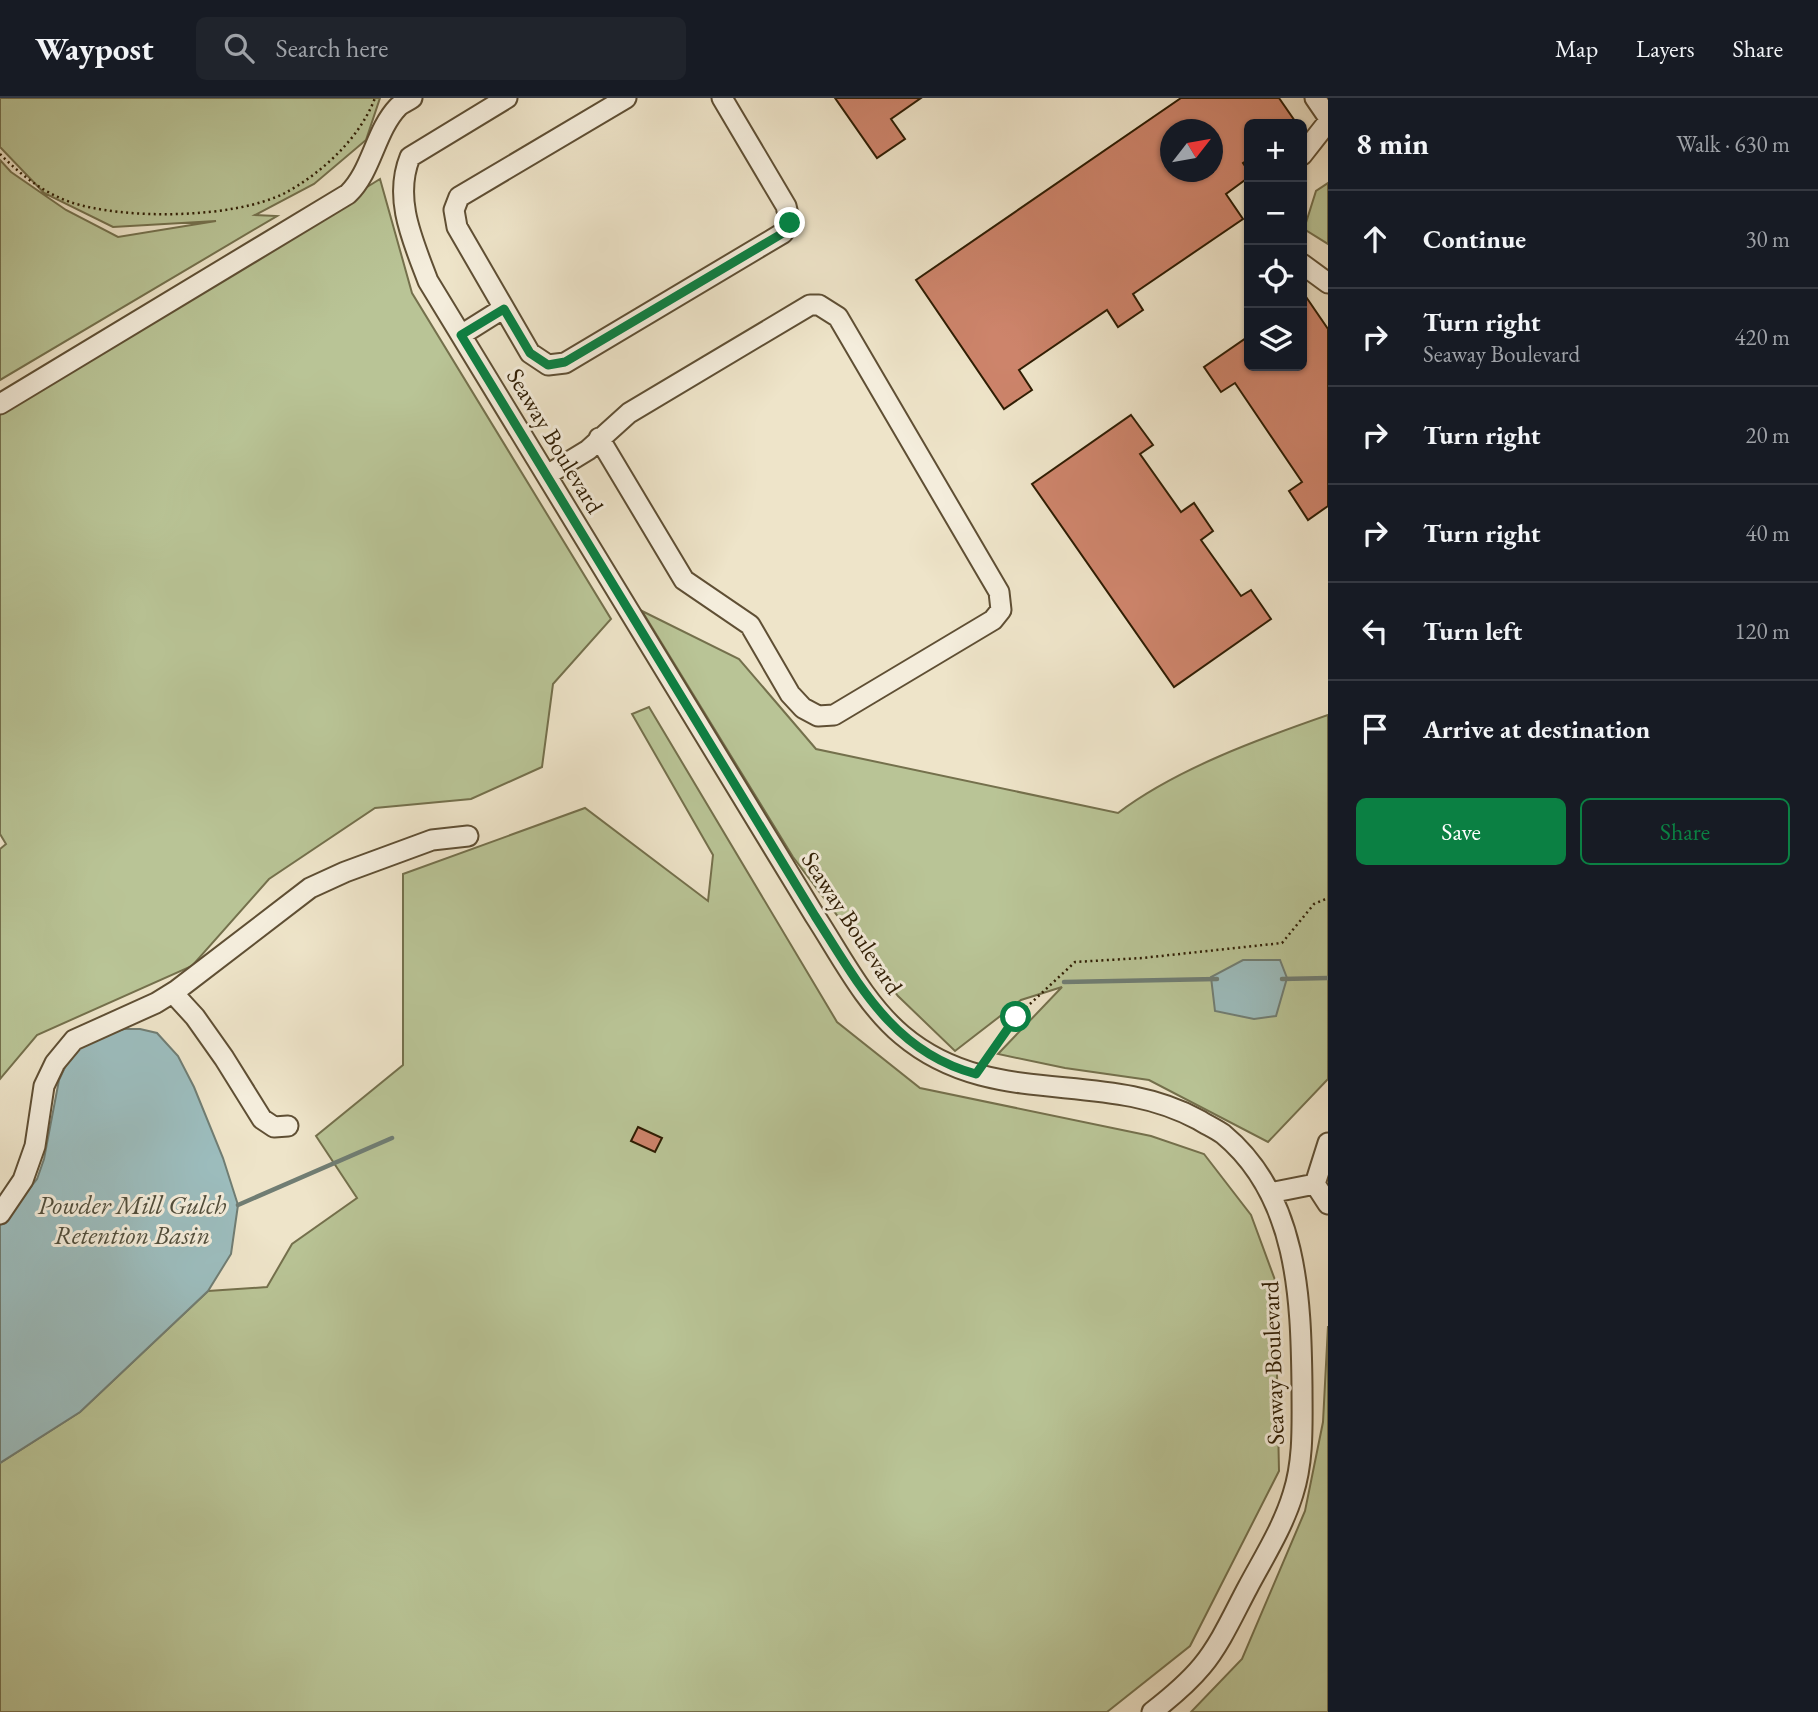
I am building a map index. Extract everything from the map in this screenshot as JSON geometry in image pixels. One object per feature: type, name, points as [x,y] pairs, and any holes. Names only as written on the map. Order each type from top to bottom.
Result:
[{"type":"street","points":[[0,404],[348,194],[356,186],[398,107],[412,98]]},
{"type":"street","name":"Seaway Boulevard","points":[[507,98],[410,157],[403,174],[403,204],[410,233],[428,281],[871,1003],[901,1034],[927,1054],[957,1069],[1027,1085],[1149,1098],[1178,1109],[1223,1133],[1251,1163],[1270,1193],[1283,1222],[1294,1263],[1300,1310],[1302,1428],[1300,1466],[1293,1495],[1275,1536],[1227,1627],[1203,1665],[1152,1712]]},
{"type":"street","points":[[626,98],[459,197],[454,210],[457,227],[530,353],[548,365],[565,362],[783,233],[790,223],[786,206],[722,98]]},
{"type":"street","points":[[1307,148],[1328,120],[1315,98]]},
{"type":"street","points":[[1307,268],[1328,283]]},
{"type":"street","points":[[547,475],[588,450],[599,438],[629,413],[810,304],[819,305],[838,317],[999,592],[1001,610],[993,620],[834,715],[818,716],[803,708],[790,694],[750,625],[684,580],[599,438]]},
{"type":"street","points":[[461,335],[504,309]]},
{"type":"street","points":[[0,1214],[23,1180],[35,1146],[44,1086],[55,1063],[74,1040],[164,998],[310,888],[432,840],[468,836]]},
{"type":"street","points":[[164,998],[195,1017],[225,1058],[262,1119],[274,1127],[288,1126]]},
{"type":"street","points":[[1315,1184],[1328,1143]]},
{"type":"street","points":[[1270,1193],[1315,1184]]},
{"type":"street","points":[[1315,1184],[1328,1204]]},
{"type":"path","points":[[0,154],[24,178],[69,202],[109,210],[153,214],[248,206],[284,193],[338,154],[354,134],[375,98]]},
{"type":"path","points":[[976,1074],[1016,1017],[1075,962],[1142,958],[1282,943],[1314,904],[1328,898]]},
{"type":"green space","points":[[0,98],[380,98],[366,140],[314,184],[255,215],[277,216],[0,380],[0,160],[11,172],[66,210],[118,237],[216,221],[113,227],[44,193],[0,147]]},
{"type":"green space","points":[[380,179],[412,293],[611,619],[553,684],[542,767],[471,799],[375,808],[269,879],[192,966],[37,1035],[0,1079],[0,849],[6,844],[0,834],[0,414]]},
{"type":"green space","points":[[1328,183],[1328,244],[1307,231],[1307,220],[1316,191]]},
{"type":"green space","points":[[642,611],[739,659],[816,749],[1118,813],[1166,782],[1219,756],[1328,715],[1328,1079],[1268,1142],[1149,1080],[1065,1068],[998,1054],[1062,987],[1021,1000],[955,1051],[898,996],[793,857]]},
{"type":"green space","points":[[649,707],[837,1022],[920,1088],[1151,1136],[1204,1154],[1251,1215],[1275,1280],[1279,1471],[1190,1646],[1107,1712],[0,1712],[0,1463],[80,1412],[208,1291],[267,1287],[292,1244],[357,1198],[316,1136],[403,1065],[403,874],[585,808],[708,901],[713,855],[632,714]]},
{"type":"green space","points":[[1328,1326],[1328,1712],[1191,1712],[1242,1659],[1305,1511],[1323,1422]]},
{"type":"water","points":[[1243,960],[1280,960],[1287,978],[1276,1016],[1254,1019],[1215,1011],[1211,977]]},
{"type":"water","name":"Powder Mill Gulch Retention Basin","points":[[124,1029],[157,1033],[178,1056],[194,1087],[223,1158],[238,1205],[231,1254],[208,1291],[80,1412],[0,1463],[0,1225],[37,1179],[44,1159],[59,1080],[71,1054],[93,1038]]},
{"type":"building","points":[[835,98],[921,98],[891,119],[905,139],[877,158]]},
{"type":"building","points":[[1181,98],[1279,98],[1294,119],[1244,119],[1244,181],[1226,194],[1243,219],[1133,294],[1143,310],[1118,327],[1107,310],[1019,370],[1032,390],[1004,409],[916,280]]},
{"type":"building","points":[[1307,298],[1328,329],[1328,506],[1308,520],[1289,491],[1302,482],[1235,383],[1221,392],[1204,367],[1244,339],[1244,371],[1307,371]]},
{"type":"building","points":[[1131,415],[1153,445],[1140,454],[1181,512],[1194,503],[1213,531],[1201,540],[1241,596],[1251,590],[1271,619],[1174,687],[1032,484]]},
{"type":"building","points":[[638,1127],[662,1138],[655,1152],[631,1141]]},
{"type":"waterway","points":[[1282,979],[1328,978]]},
{"type":"waterway","points":[[1064,982],[1217,979]]},
{"type":"waterway","points":[[238,1205],[392,1138]]},
{"type":"route","points":[[790,223],[783,233],[565,362],[548,365],[530,353],[504,309],[461,335],[815,916],[871,1003],[901,1034],[927,1054],[957,1069],[976,1074],[1016,1017]]}]
